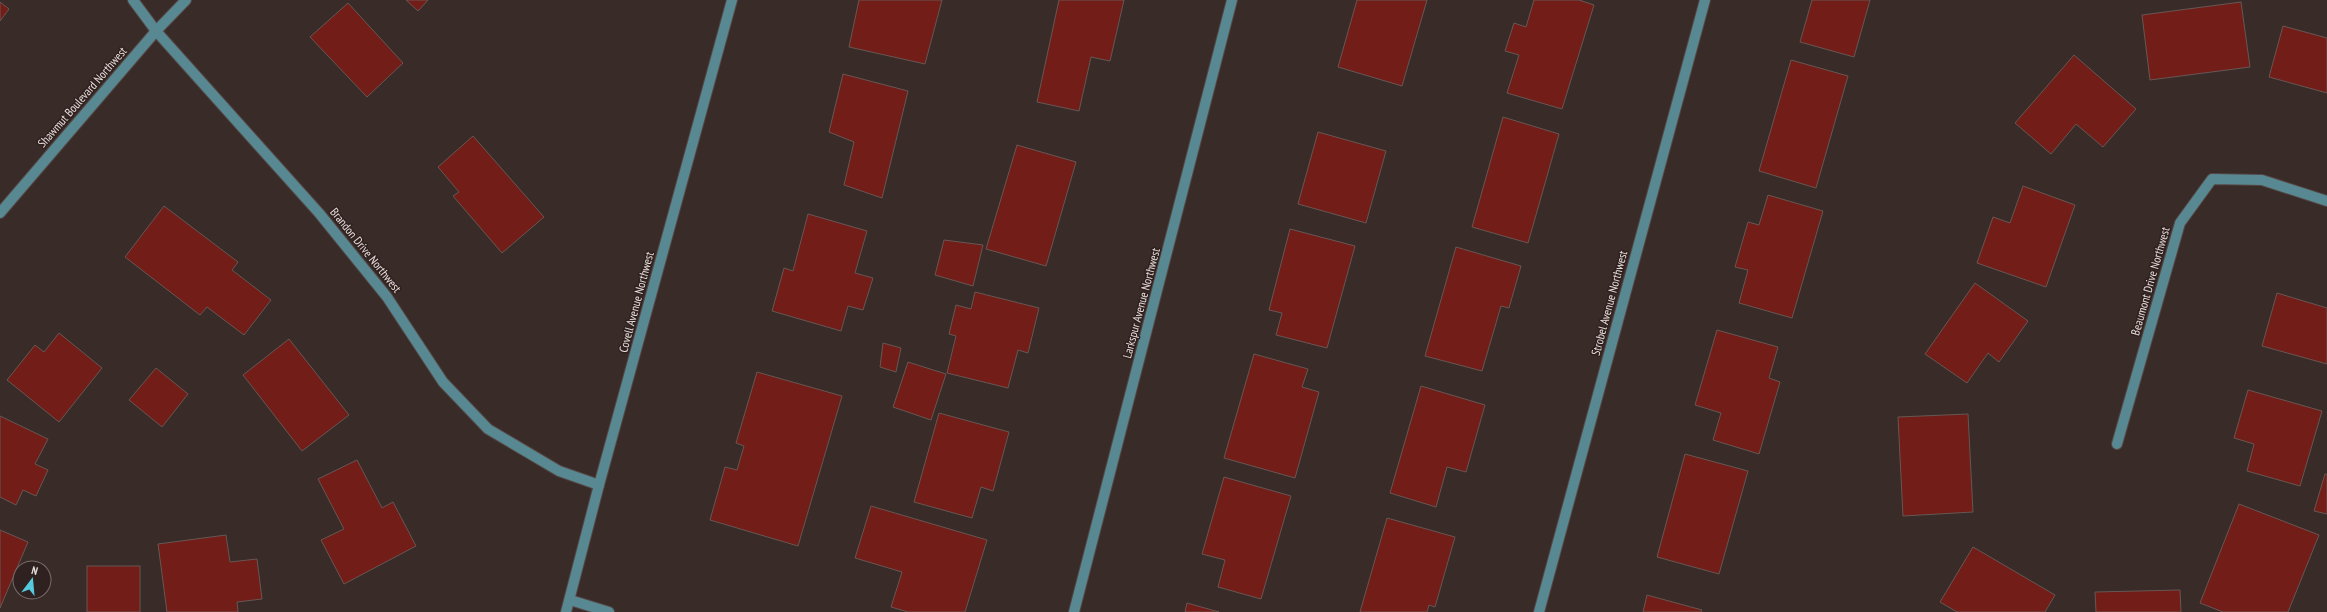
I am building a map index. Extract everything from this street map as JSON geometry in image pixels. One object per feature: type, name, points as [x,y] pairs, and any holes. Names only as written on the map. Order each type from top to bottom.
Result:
[{"type":"street","name":"Brandon Drive Northwest","points":[[132,0],[156,31],[319,213],[387,297],[443,382],[488,429],[559,471],[599,485]]},
{"type":"street","name":"Shawmut Boulevard Northwest","points":[[0,213],[156,31],[186,0]]},
{"type":"street","name":"Covell Avenue Northwest","points":[[566,612],[599,485],[732,0]]},
{"type":"street","name":"Larkspur Avenue Northwest","points":[[1074,612],[1232,0]]},
{"type":"street","name":"Strobel Avenue Northwest","points":[[1539,612],[1705,0]]},
{"type":"street","name":"Beaumont Drive Northwest","points":[[2117,444],[2180,223],[2212,179],[2262,180],[2327,202]]},
{"type":"street","points":[[570,600],[609,612]]},
{"type":"building","points":[[406,0],[428,0],[418,11]]},
{"type":"building","points":[[859,0],[942,0],[925,64],[849,47]]},
{"type":"building","points":[[1059,0],[1124,0],[1110,61],[1091,57],[1079,111],[1037,102]]},
{"type":"building","points":[[1357,0],[1427,0],[1402,86],[1338,67]]},
{"type":"building","points":[[1534,0],[1579,0],[1594,5],[1562,109],[1507,93],[1519,55],[1505,51],[1514,23],[1526,27]]},
{"type":"building","points":[[1812,0],[1870,0],[1854,57],[1800,42]]},
{"type":"building","points":[[0,2],[9,9],[0,21]]},
{"type":"building","points":[[2241,2],[2250,67],[2150,80],[2142,15]]},
{"type":"building","points":[[348,3],[403,63],[367,97],[310,37]]},
{"type":"building","points":[[2283,26],[2327,38],[2327,93],[2269,77]]},
{"type":"building","points":[[2074,55],[2136,109],[2103,147],[2076,124],[2051,154],[2015,123]]},
{"type":"building","points":[[1791,60],[1848,76],[1816,188],[1759,171]]},
{"type":"building","points":[[843,74],[908,91],[882,198],[844,185],[854,142],[829,132]]},
{"type":"building","points":[[1503,117],[1559,134],[1528,243],[1472,227]]},
{"type":"building","points":[[1318,132],[1386,151],[1366,223],[1298,204]]},
{"type":"building","points":[[473,136],[544,217],[502,253],[453,196],[459,192],[438,167]]},
{"type":"building","points":[[1017,145],[1076,162],[1046,266],[986,249]]},
{"type":"building","points":[[2023,186],[2075,205],[2046,287],[1977,263],[1993,217],[2010,223]]},
{"type":"building","points":[[1768,195],[1823,211],[1792,318],[1739,303],[1748,270],[1735,267],[1748,222],[1759,225]]},
{"type":"building","points":[[164,206],[238,262],[232,270],[271,300],[244,335],[207,307],[200,315],[125,257]]},
{"type":"building","points":[[808,214],[867,231],[855,273],[873,278],[863,310],[848,306],[841,331],[772,311],[784,268],[793,271]]},
{"type":"building","points":[[1290,229],[1355,246],[1327,348],[1276,335],[1282,313],[1269,310]]},
{"type":"building","points":[[944,240],[983,245],[973,286],[935,275]]},
{"type":"building","points":[[1456,247],[1521,266],[1509,308],[1501,306],[1482,371],[1425,356]]},
{"type":"building","points":[[1975,283],[2028,321],[1999,362],[1988,353],[1967,383],[1925,354]]},
{"type":"building","points":[[975,292],[1039,308],[1028,353],[1018,350],[1008,388],[947,373],[956,336],[949,334],[956,305],[971,309]]},
{"type":"building","points":[[2277,293],[2327,308],[2327,364],[2262,346]]},
{"type":"building","points":[[1717,330],[1778,347],[1769,378],[1780,382],[1759,454],[1713,440],[1721,413],[1695,405]]},
{"type":"building","points":[[59,333],[102,368],[59,422],[7,380],[35,345],[44,352]]},
{"type":"building","points":[[289,339],[349,415],[302,451],[243,375]]},
{"type":"building","points":[[883,343],[901,348],[896,372],[880,367]]},
{"type":"building","points":[[1254,354],[1308,369],[1302,387],[1319,392],[1295,478],[1224,458]]},
{"type":"building","points":[[908,362],[946,374],[931,420],[893,407]]},
{"type":"building","points":[[156,368],[188,394],[162,427],[129,400]]},
{"type":"building","points":[[757,372],[842,396],[798,546],[710,520],[725,467],[737,470],[744,446],[736,443]]},
{"type":"building","points":[[1421,386],[1485,405],[1466,472],[1447,467],[1436,507],[1390,493]]},
{"type":"building","points":[[2248,390],[2322,411],[2300,486],[2247,471],[2254,444],[2234,438]]},
{"type":"building","points":[[939,413],[1009,432],[993,491],[981,487],[972,518],[914,502]]},
{"type":"building","points":[[1968,414],[1973,512],[1903,516],[1898,417]]},
{"type":"building","points":[[0,416],[48,439],[35,464],[48,470],[36,496],[23,490],[16,505],[0,497]]},
{"type":"building","points":[[1685,454],[1748,471],[1719,574],[1657,557]]},
{"type":"building","points":[[357,460],[382,508],[393,502],[416,546],[344,584],[321,540],[344,529],[318,479]]},
{"type":"building","points":[[2325,474],[2327,474],[2327,514],[2314,511]]},
{"type":"building","points":[[1224,477],[1291,496],[1261,599],[1218,587],[1225,560],[1202,554]]},
{"type":"building","points":[[2239,504],[2319,535],[2288,612],[2223,612],[2200,603]]},
{"type":"building","points":[[871,506],[987,540],[965,612],[908,612],[891,607],[902,572],[855,558]]},
{"type":"building","points":[[1387,518],[1455,537],[1435,607],[1429,605],[1427,612],[1360,612]]},
{"type":"building","points":[[0,530],[28,542],[20,560],[12,560],[12,580],[0,608]]},
{"type":"building","points":[[226,535],[230,562],[257,559],[262,599],[237,602],[238,612],[167,612],[158,544]]},
{"type":"building","points":[[1973,547],[2055,595],[2045,612],[1957,612],[1940,602]]},
{"type":"building","points":[[87,566],[140,566],[140,612],[87,612]]},
{"type":"building","points":[[2180,590],[2181,612],[2096,612],[2095,592]]},
{"type":"building","points":[[1647,595],[1702,610],[1701,612],[1643,612]]},
{"type":"building","points":[[1187,603],[1219,612],[1185,612]]}]
